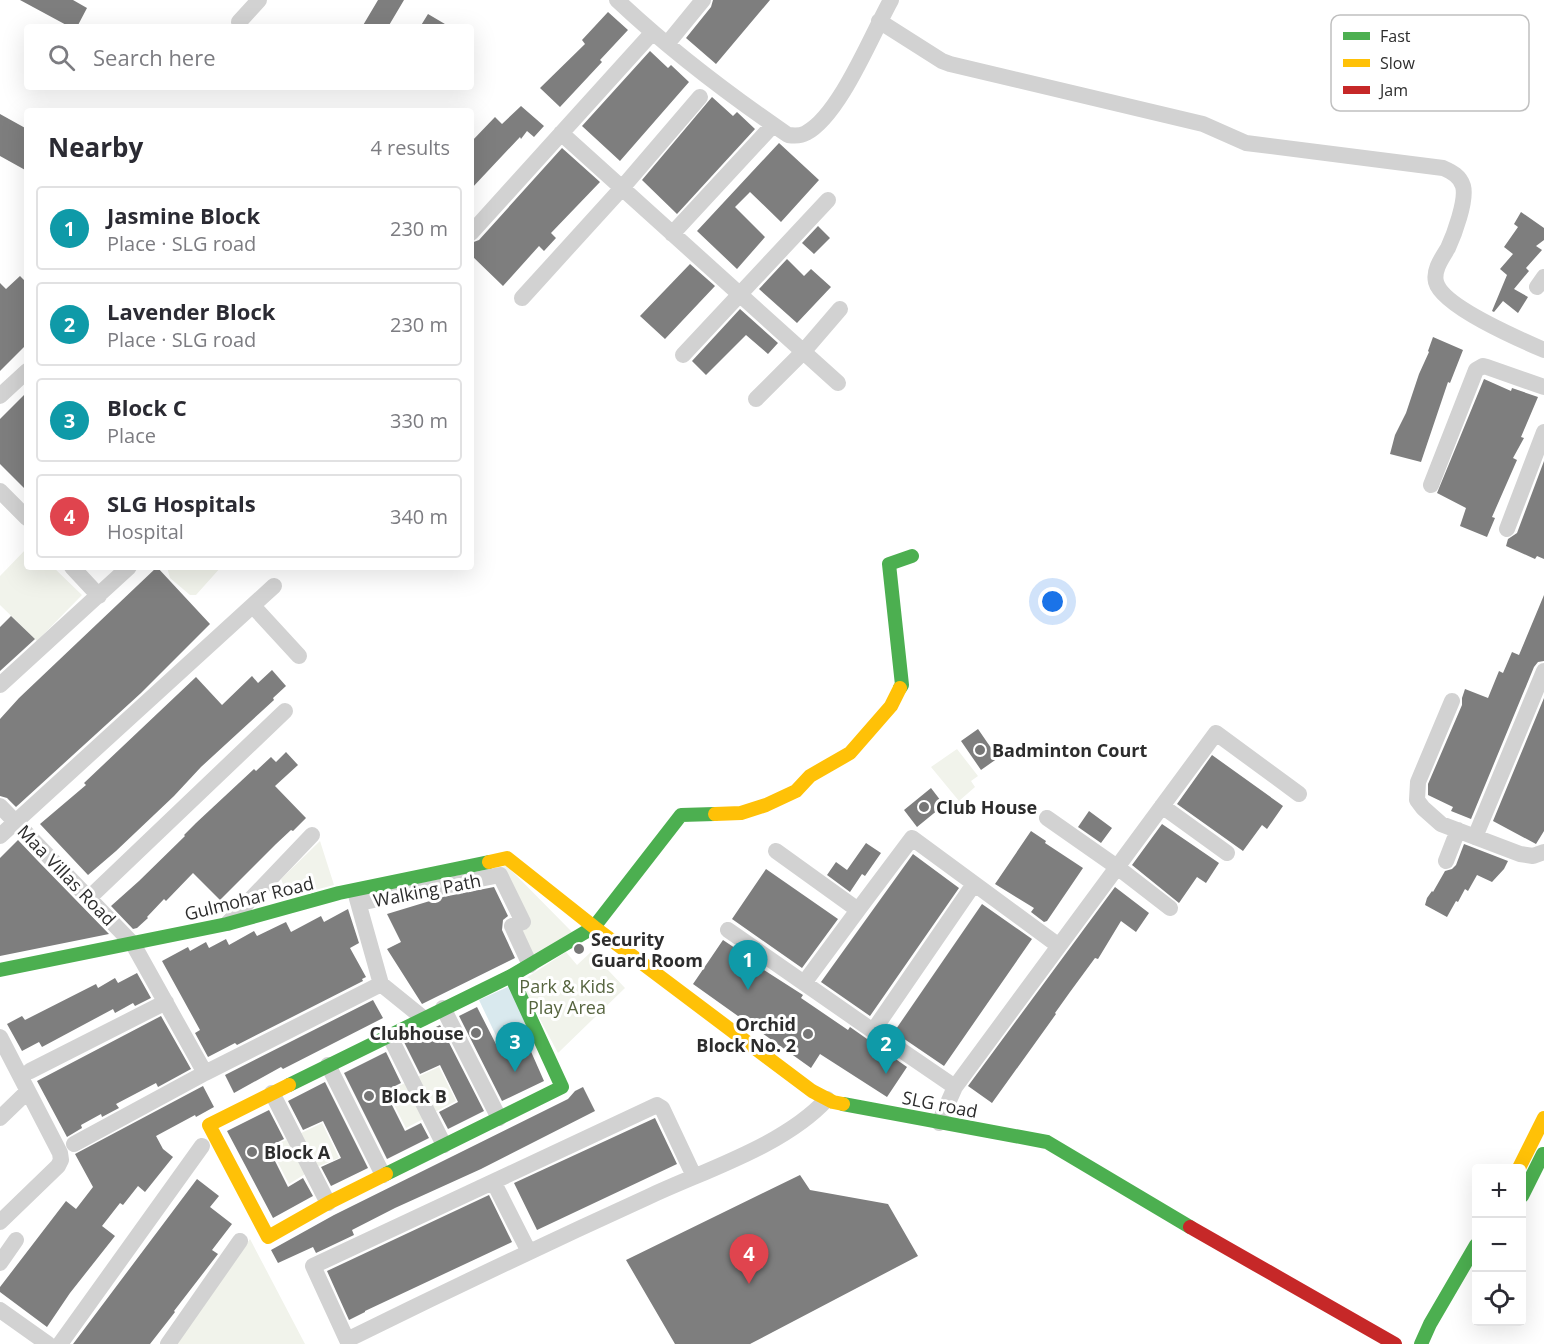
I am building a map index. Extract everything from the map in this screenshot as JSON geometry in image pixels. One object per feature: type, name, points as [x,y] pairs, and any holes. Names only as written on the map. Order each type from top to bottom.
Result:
[{"type":"street","points":[[239,22],[259,0]]},
{"type":"street","points":[[616,0],[712,82],[788,135],[802,135],[809,132],[832,109],[891,0]]},
{"type":"street","points":[[667,44],[703,0]]},
{"type":"street","points":[[879,21],[933,56],[950,64],[1203,124],[1246,143],[1443,168],[1456,175],[1463,186],[1464,198],[1449,246],[1437,268],[1436,282],[1444,296],[1494,327],[1544,350]]},
{"type":"street","points":[[474,230],[652,33]]},
{"type":"street","points":[[522,298],[622,188],[700,97]]},
{"type":"street","points":[[672,234],[773,125]]},
{"type":"street","points":[[561,133],[838,383]]},
{"type":"street","points":[[683,355],[828,200]]},
{"type":"street","points":[[756,399],[803,352],[840,309]]},
{"type":"street","points":[[1431,485],[1476,370],[1483,366],[1487,367],[1544,387]]},
{"type":"street","points":[[0,396],[24,374]]},
{"type":"street","points":[[1507,529],[1544,432]]},
{"type":"street","points":[[0,491],[24,515]]},
{"type":"street","points":[[511,976],[562,1087],[328,1203],[268,1237],[209,1125],[511,976],[594,927],[681,815],[741,813],[766,805],[796,791],[810,776],[850,753],[891,706],[902,685],[889,564],[912,556]]},
{"type":"street","points":[[75,570],[99,596]]},
{"type":"street","points":[[0,685],[126,570]]},
{"type":"street","points":[[0,836],[274,586]]},
{"type":"street","points":[[253,606],[298,656]]},
{"type":"street","points":[[1475,837],[1544,671]]},
{"type":"street","points":[[1452,701],[1418,782],[1417,800],[1441,824],[1527,856],[1544,852]]},
{"type":"street","points":[[89,898],[285,711]]},
{"type":"street","points":[[939,1123],[955,1087],[1215,733],[1299,794]]},
{"type":"street","name":"Maa Villas Road","points":[[0,806],[19,817],[89,898],[133,944],[205,1073]]},
{"type":"street","points":[[1162,806],[1227,853]]},
{"type":"street","points":[[1047,818],[1170,908]]},
{"type":"street","points":[[1446,861],[1458,830]]},
{"type":"street","points":[[227,924],[312,835]]},
{"type":"street","points":[[804,983],[912,838],[1059,946]]},
{"type":"street","points":[[776,852],[858,910]]},
{"type":"street","name":"SLG road","points":[[507,858],[594,927],[812,1091],[826,1099],[1047,1143],[1249,1262],[1395,1344]]},
{"type":"street","name":"Gulmohar Road","points":[[0,970],[357,897],[507,858]]},
{"type":"street","name":"Walking Path","points":[[381,984],[357,897],[500,875],[523,922],[512,926],[530,964]]},
{"type":"street","points":[[873,1031],[974,884]]},
{"type":"street","points":[[728,930],[955,1087]]},
{"type":"street","points":[[74,1144],[205,1073],[381,984],[423,1018]]},
{"type":"street","points":[[30,1071],[166,1002]]},
{"type":"street","points":[[443,1008],[499,1118]]},
{"type":"street","points":[[389,1035],[444,1145]]},
{"type":"street","points":[[0,1036],[60,1153],[61,1160],[58,1166],[0,1222]]},
{"type":"street","points":[[328,1065],[383,1176]]},
{"type":"street","points":[[0,1118],[28,1090]]},
{"type":"street","points":[[272,1093],[328,1203]]},
{"type":"street","points":[[694,1176],[662,1108],[657,1105],[313,1266],[347,1340],[529,1252],[752,1151],[805,1120],[826,1099]]},
{"type":"street","points":[[1521,1164],[1544,1118]]},
{"type":"street","points":[[60,1344],[202,1146]]},
{"type":"street","points":[[1526,1186],[1544,1151]]},
{"type":"street","points":[[494,1183],[529,1252]]},
{"type":"street","points":[[0,1263],[16,1240]]},
{"type":"street","points":[[168,1344],[240,1241]]},
{"type":"street","points":[[1421,1344],[1430,1324],[1472,1252]]},
{"type":"street","points":[[1433,1344],[1474,1272]]},
{"type":"street","points":[[0,1310],[48,1344]]},
{"type":"green space","points":[[24,551],[24,570],[56,570],[82,595],[37,641],[0,605],[0,576]]},
{"type":"green space","points":[[168,570],[218,570],[196,595],[190,595],[170,578]]},
{"type":"green space","points":[[957,749],[978,776],[971,781],[975,787],[959,801],[931,767]]},
{"type":"green space","points":[[320,841],[334,885],[288,897],[281,879]]},
{"type":"green space","points":[[506,865],[572,932],[529,958],[499,869]]},
{"type":"green space","name":"Park & Kids Play Area","points":[[566,952],[577,965],[591,952],[625,988],[558,1053],[520,982]]},
{"type":"green space","points":[[439,1067],[456,1101],[431,1114],[413,1079]]},
{"type":"green space","points":[[410,1081],[427,1117],[406,1128],[387,1091]]},
{"type":"green space","points":[[322,1123],[339,1158],[314,1168],[297,1135]]},
{"type":"green space","points":[[293,1137],[310,1171],[289,1184],[270,1147]]},
{"type":"green space","points":[[250,1239],[305,1344],[176,1344]]},
{"type":"shaded area","points":[[510,986],[532,1032],[501,1046],[479,1000]]},
{"type":"building","points":[[20,0],[73,0],[87,8],[79,24],[64,24]]},
{"type":"building","points":[[378,0],[404,0],[390,24],[364,24]]},
{"type":"building","points":[[713,0],[770,0],[716,64],[686,38],[711,7]]},
{"type":"building","points":[[608,12],[628,30],[560,107],[540,88],[585,44],[582,40]]},
{"type":"building","points":[[428,14],[445,24],[422,24]]},
{"type":"building","points":[[650,51],[668,68],[671,65],[689,82],[620,161],[582,126]]},
{"type":"building","points":[[712,97],[733,116],[737,112],[755,129],[677,214],[642,180]]},
{"type":"building","points":[[521,106],[544,126],[534,137],[527,131],[474,186],[474,139],[495,117],[502,124]]},
{"type":"building","points":[[0,114],[24,127],[24,169],[0,156]]},
{"type":"building","points":[[779,143],[819,180],[781,222],[750,192],[735,207],[765,237],[737,269],[697,231]]},
{"type":"building","points":[[562,148],[600,182],[551,233],[556,238],[544,251],[539,246],[503,286],[474,258],[474,242],[479,240]]},
{"type":"building","points":[[1521,212],[1544,228],[1544,240],[1536,246],[1542,250],[1526,268],[1529,271],[1514,289],[1528,297],[1518,313],[1503,301],[1494,312],[1492,311],[1507,275],[1500,269],[1513,254],[1504,247],[1518,227],[1514,224]]},
{"type":"building","points":[[818,226],[830,238],[814,254],[802,243]]},
{"type":"building","points":[[787,259],[804,276],[811,269],[831,287],[797,323],[759,289]]},
{"type":"building","points":[[690,264],[715,286],[665,339],[640,316]]},
{"type":"building","points":[[20,276],[24,280],[24,347],[0,371],[0,283],[6,289]]},
{"type":"building","points":[[740,309],[778,343],[768,354],[746,335],[706,375],[692,361]]},
{"type":"building","points":[[1433,337],[1463,350],[1450,383],[1448,382],[1421,462],[1390,454],[1395,435],[1406,413]]},
{"type":"building","points":[[1484,379],[1511,391],[1512,388],[1538,397],[1521,437],[1524,438],[1513,458],[1517,460],[1492,517],[1495,518],[1487,537],[1460,526],[1466,508],[1437,493]]},
{"type":"building","points":[[24,395],[24,488],[0,464],[0,419]]},
{"type":"building","points":[[1544,461],[1544,559],[1537,556],[1535,559],[1506,546],[1508,539],[1517,533]]},
{"type":"building","points":[[154,570],[160,570],[210,624],[141,693],[16,807],[7,798],[0,796],[0,719],[19,698]]},
{"type":"building","points":[[1544,595],[1544,661],[1538,662],[1534,667],[1471,819],[1451,811],[1453,807],[1428,795],[1428,784],[1462,705],[1465,689],[1488,698],[1499,671],[1503,673],[1512,652],[1519,655]]},
{"type":"building","points":[[11,616],[35,639],[0,671],[0,627]]},
{"type":"building","points":[[272,670],[286,686],[273,698],[274,700],[88,875],[40,824],[86,785],[84,783],[196,677],[222,705],[252,676],[258,683]]},
{"type":"building","points":[[1544,698],[1544,831],[1536,844],[1493,821]]},
{"type":"building","name":"Badminton Court","points":[[978,729],[998,758],[981,770],[961,741]]},
{"type":"building","points":[[286,752],[298,765],[275,786],[306,818],[276,844],[220,900],[193,873],[166,901],[164,899],[148,918],[133,929],[111,906],[254,769],[256,771],[271,757],[276,762]]},
{"type":"building","points":[[1212,755],[1283,806],[1267,829],[1262,825],[1243,851],[1177,804]]},
{"type":"building","name":"Club House","points":[[931,788],[944,805],[917,827],[904,810]]},
{"type":"building","points":[[1089,811],[1112,828],[1101,843],[1078,827]]},
{"type":"building","points":[[1162,824],[1219,863],[1206,883],[1197,877],[1179,903],[1132,865]]},
{"type":"building","points":[[1031,831],[1083,868],[1047,921],[1044,922],[1031,912],[1034,908],[995,884]]},
{"type":"building","points":[[18,840],[109,934],[0,956],[0,858]]},
{"type":"building","points":[[866,843],[881,853],[865,876],[862,874],[850,892],[827,875],[836,862],[847,870]]},
{"type":"building","points":[[1464,844],[1508,861],[1492,882],[1477,875],[1468,891],[1465,889],[1458,902],[1456,901],[1447,917],[1425,905],[1427,898],[1445,871],[1456,865]]},
{"type":"building","points":[[913,854],[959,888],[870,1016],[821,982]]},
{"type":"building","points":[[766,869],[838,919],[802,968],[732,919]]},
{"type":"building","points":[[494,887],[508,916],[503,920],[502,930],[515,958],[422,1004],[387,949],[401,942],[387,914],[443,897]]},
{"type":"building","points":[[1115,887],[1149,913],[1136,932],[1121,921],[1098,959],[1095,958],[992,1103],[968,1086]]},
{"type":"building","points":[[982,904],[1032,939],[944,1066],[894,1032]]},
{"type":"building","points":[[348,909],[359,943],[350,948],[366,977],[362,979],[363,981],[237,1045],[235,1043],[208,1057],[195,1033],[200,1030],[162,961],[188,947],[190,951],[206,942],[209,948],[226,939],[229,945],[254,931],[257,936],[286,922],[291,932],[321,916],[324,922]]},
{"type":"building","points":[[723,940],[744,954],[742,956],[803,995],[801,998],[848,1030],[850,1027],[907,1067],[887,1097],[820,1054],[811,1068],[693,984]]},
{"type":"building","points":[[137,973],[151,998],[135,1006],[133,1003],[115,1013],[113,1009],[42,1047],[39,1042],[22,1051],[7,1024],[22,1016],[25,1020],[96,984],[98,988],[115,978],[118,983]]},
{"type":"building","points":[[373,1000],[383,1018],[283,1069],[281,1067],[234,1093],[225,1075]]},
{"type":"building","points":[[477,1007],[500,1052],[525,1038],[544,1081],[502,1101],[459,1016]]},
{"type":"building","points":[[161,1016],[191,1069],[158,1087],[156,1083],[116,1104],[119,1108],[102,1117],[101,1114],[81,1125],[82,1128],[67,1137],[37,1081]]},
{"type":"building","points":[[440,1025],[484,1111],[448,1129],[439,1112],[458,1102],[440,1065],[420,1074],[404,1042]]},
{"type":"building","points":[[386,1052],[401,1083],[385,1091],[405,1131],[421,1123],[429,1138],[387,1159],[344,1073]]},
{"type":"building","points":[[325,1082],[368,1168],[331,1186],[321,1167],[341,1158],[323,1121],[303,1130],[288,1101]]},
{"type":"building","points":[[203,1086],[214,1107],[156,1136],[163,1149],[173,1157],[145,1192],[138,1186],[123,1205],[120,1203],[102,1226],[115,1236],[70,1293],[47,1327],[0,1292],[0,1287],[66,1201],[76,1209],[93,1187],[75,1154]]},
{"type":"building","points":[[583,1087],[595,1111],[481,1169],[352,1230],[354,1235],[316,1253],[313,1247],[278,1263],[271,1250],[334,1215],[568,1099],[575,1091]]},
{"type":"building","points":[[269,1110],[284,1139],[268,1147],[288,1187],[303,1178],[313,1196],[273,1218],[227,1131]]},
{"type":"building","points":[[655,1118],[677,1164],[537,1230],[514,1183]]},
{"type":"building","points":[[800,1175],[810,1190],[888,1204],[918,1256],[750,1344],[675,1344],[626,1260]]},
{"type":"building","points":[[197,1179],[219,1196],[210,1207],[232,1224],[212,1250],[218,1254],[175,1312],[150,1344],[73,1344]]},
{"type":"building","points":[[489,1195],[512,1242],[349,1320],[327,1271]]},
{"type":"traffic: fast","points":[[900,688],[902,685],[889,564],[912,556]]},
{"type":"traffic: fast","points":[[289,1085],[511,976],[594,927],[681,815],[715,814]]},
{"type":"traffic: fast","points":[[0,970],[227,924],[339,893],[489,862]]},
{"type":"traffic: fast","points":[[386,1174],[562,1087],[511,976]]},
{"type":"traffic: fast","points":[[843,1104],[1047,1142],[1190,1227]]},
{"type":"traffic: fast","points":[[1526,1188],[1543,1154]]},
{"type":"traffic: fast","points":[[1421,1344],[1430,1324],[1472,1252]]},
{"type":"traffic: slow","points":[[715,814],[741,813],[766,805],[796,791],[810,776],[850,753],[891,706],[900,688]]},
{"type":"traffic: slow","points":[[489,862],[507,858],[594,927],[812,1091],[833,1102],[843,1104]]},
{"type":"traffic: slow","points":[[289,1085],[209,1125],[268,1237],[386,1174]]},
{"type":"traffic: slow","points":[[1521,1164],[1544,1118]]},
{"type":"traffic: jam","points":[[1190,1227],[1395,1344]]},
{"type":"place","name":"Badminton Court","points":[[980,750]]},
{"type":"place","name":"Club House","points":[[924,807]]},
{"type":"place","name":"Security Guard Room","points":[[579,949]]},
{"type":"place","name":"Jasmine Block","points":[[748,990]]},
{"type":"place","name":"Clubhouse","points":[[476,1033]]},
{"type":"place","name":"Orchid Block No. 2","points":[[808,1034]]},
{"type":"place","name":"Block C","points":[[515,1072]]},
{"type":"place","name":"Lavender Block","points":[[886,1074]]},
{"type":"place","name":"Block B","points":[[369,1096]]},
{"type":"place","name":"Block A","points":[[252,1152]]},
{"type":"place","name":"SLG Hospitals","points":[[749,1284]]}]
